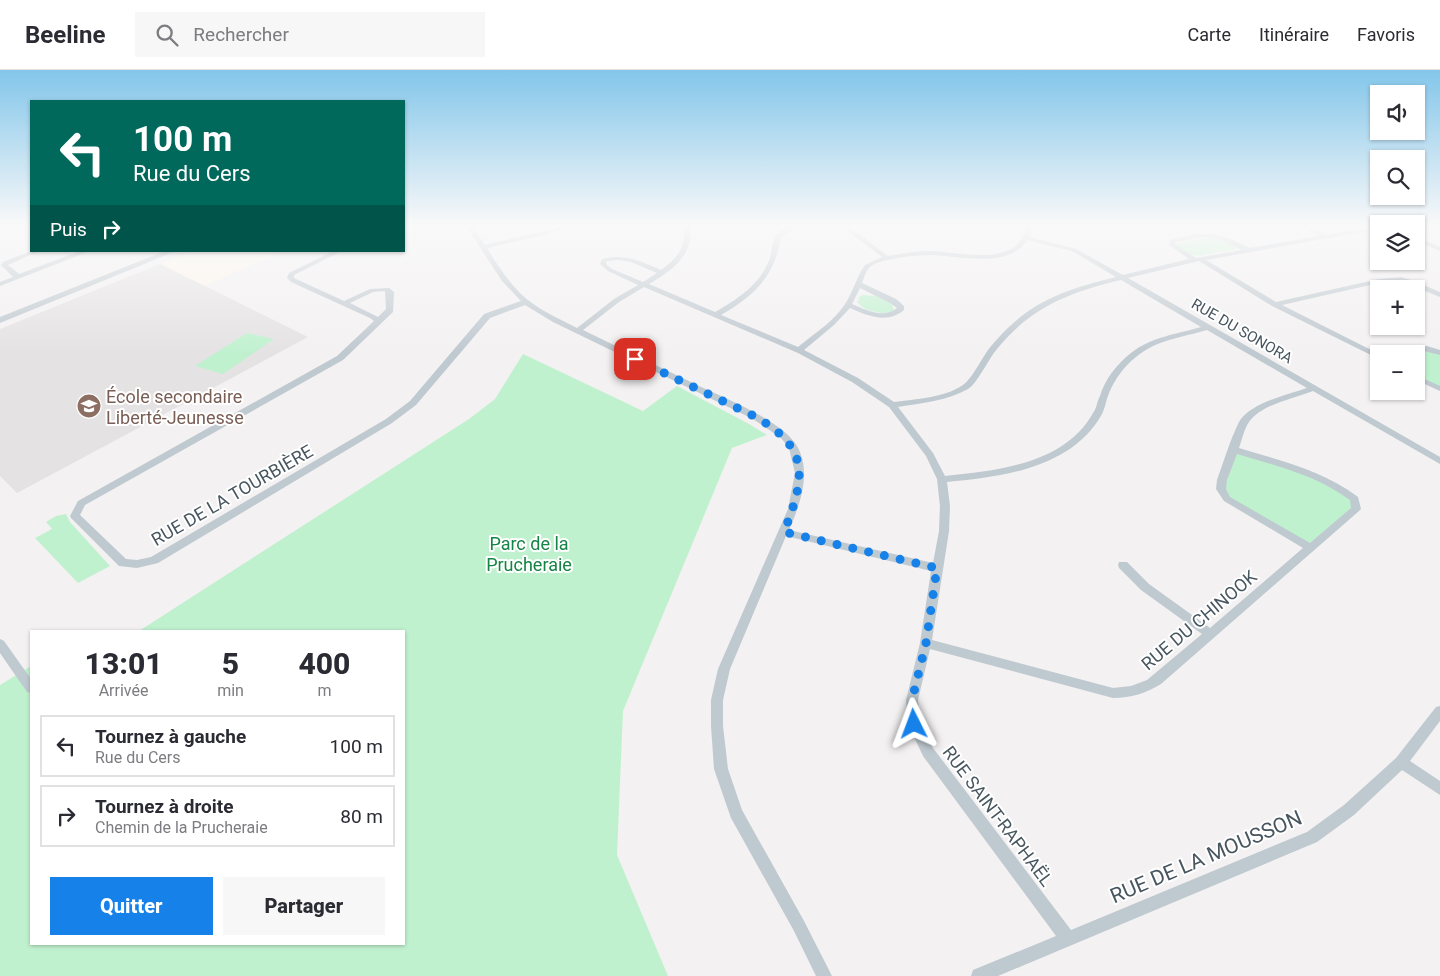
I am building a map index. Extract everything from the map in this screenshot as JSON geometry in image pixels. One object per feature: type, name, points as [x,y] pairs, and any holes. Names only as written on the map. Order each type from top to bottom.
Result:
[{"type":"street","points":[[8,268],[18,277]]},
{"type":"street","points":[[0,284],[41,268]]},
{"type":"street","points":[[0,320],[129,268]]},
{"type":"street","points":[[302,268],[291,274],[290,278],[293,281],[372,316],[378,322],[390,310],[390,292],[387,289],[372,290],[345,303]]},
{"type":"street","points":[[498,268],[513,290],[526,302],[556,320],[756,417],[784,436],[793,447],[800,473],[793,509],[724,669],[717,700],[717,726],[721,769],[736,813],[799,926],[824,976]]},
{"type":"street","name":"RUE SAINT-RAPHAËL","points":[[608,268],[798,351],[855,380],[892,405],[930,455],[942,479],[945,506],[944,531],[926,643],[912,700],[914,724],[928,752],[1067,938]]},
{"type":"street","name":"RUE SAINT-RAPHAËL","points":[[651,268],[661,272]]},
{"type":"street","points":[[579,330],[666,268]]},
{"type":"street","points":[[716,315],[742,299],[765,277],[770,268]]},
{"type":"street","points":[[798,351],[848,305],[860,285],[866,268]]},
{"type":"street","name":"RUE DU SONORA","points":[[1107,268],[1440,461]]},
{"type":"street","points":[[892,405],[946,396],[967,386],[999,341],[1011,328],[1033,310],[1057,297],[1121,276],[1158,268]]},
{"type":"street","points":[[1212,268],[1275,304],[1370,353]]},
{"type":"street","points":[[1275,304],[1379,281],[1401,279],[1440,295]]},
{"type":"street","points":[[848,305],[883,316],[897,313],[901,308],[893,301],[860,285]]},
{"type":"street","name":"RUE DE LA TOURBIÈRE","points":[[378,322],[340,358],[88,498],[81,503],[75,516],[123,562],[137,564],[154,560],[388,421],[413,403],[487,316],[526,302]]},
{"type":"street","points":[[942,479],[998,473],[1052,457],[1079,436],[1097,415],[1106,387],[1126,361],[1138,351],[1156,343],[1208,327]]},
{"type":"street","points":[[1425,347],[1440,353]]},
{"type":"street","points":[[1425,382],[1440,389]]},
{"type":"street","points":[[1311,548],[1222,494],[1222,480],[1244,422],[1254,412],[1267,405],[1314,388]]},
{"type":"street","name":"RUE DU CHINOOK","points":[[926,643],[1113,693],[1129,693],[1141,690],[1157,680],[1356,508],[1355,499],[1336,484],[1316,474],[1234,450]]},
{"type":"street","points":[[784,532],[937,568]]},
{"type":"street","points":[[1122,565],[1144,587],[1210,634]]},
{"type":"street","points":[[0,644],[30,687]]},
{"type":"street","name":"RUE DE LA MOUSSON","points":[[979,976],[1312,837],[1349,810],[1402,762],[1440,711]]},
{"type":"street","points":[[1402,762],[1440,789]]},
{"type":"shaded area","name":"École secondaire Liberté-Jeunesse","points":[[149,268],[169,268],[308,337],[17,493],[0,476],[0,329]]},
{"type":"shaded area","points":[[169,268],[244,268],[204,286]]},
{"type":"green space","points":[[862,295],[876,296],[892,304],[894,311],[879,313],[868,310],[859,305],[857,301],[860,300],[858,298]]},
{"type":"green space","points":[[247,333],[274,339],[223,374],[195,366]]},
{"type":"green space","points":[[1425,349],[1440,353],[1440,389],[1425,382]]},
{"type":"green space","name":"Parc de la Prucheraie","points":[[523,354],[643,411],[677,386],[767,435],[732,448],[623,711],[617,855],[668,976],[0,976],[0,685],[30,667],[30,945],[405,945],[405,630],[141,630],[469,419],[495,399]]},
{"type":"green space","points":[[1234,450],[1316,474],[1343,489],[1356,509],[1311,548],[1222,494]]},
{"type":"green space","points":[[66,514],[70,522],[110,566],[78,583],[35,538],[52,529],[46,522],[56,516]]},
{"type":"place","name":"École secondaire Liberté-Jeunesse","points":[[89,406]]},
{"type":"route","points":[[635,359],[756,417],[784,436],[793,447],[800,473],[793,509],[784,532],[937,568],[926,643],[912,700],[914,724]]}]
